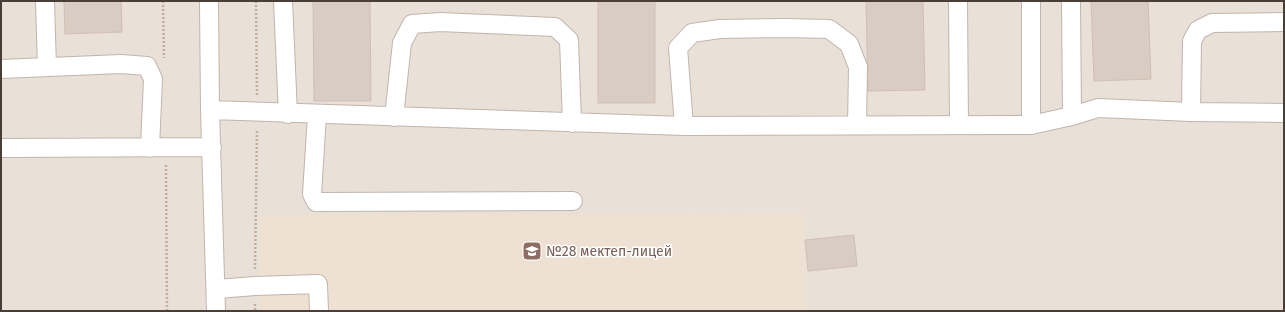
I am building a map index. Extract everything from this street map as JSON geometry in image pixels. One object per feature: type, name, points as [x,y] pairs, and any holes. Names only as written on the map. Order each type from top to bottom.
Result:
[{"type":"street","points":[[209,1],[210,110],[217,289],[216,311]]},
{"type":"street","points":[[283,1],[288,114]]},
{"type":"street","points":[[958,1],[959,125]]},
{"type":"street","points":[[1030,125],[1031,1]]},
{"type":"street","points":[[1071,1],[1072,116]]},
{"type":"street","points":[[45,2],[47,67]]},
{"type":"street","points":[[394,117],[402,43],[412,24],[440,22],[555,27],[569,40],[572,122]]},
{"type":"street","points":[[1191,112],[1192,41],[1198,30],[1212,23],[1284,22]]},
{"type":"street","points":[[684,126],[678,48],[692,33],[720,29],[785,28],[829,29],[849,44],[858,67],[857,126]]},
{"type":"street","points":[[1,69],[121,64],[147,66],[153,79],[150,148]]},
{"type":"street","points":[[210,110],[317,115],[684,126],[1030,125],[1072,116],[1098,108],[1191,112],[1284,113]]},
{"type":"street","points":[[317,115],[312,194],[316,202],[573,200]]},
{"type":"street","points":[[1,148],[212,147]]},
{"type":"street","points":[[217,289],[318,284],[319,311]]},
{"type":"path","points":[[255,311],[258,112],[256,1]]},
{"type":"shaded area","points":[[1,1],[1284,1],[1284,311],[1,311]]},
{"type":"shaded area","name":"№28 мектеп-лицей","points":[[805,213],[806,311],[260,311],[259,215]]},
{"type":"building","points":[[64,1],[121,1],[122,32],[65,34]]},
{"type":"building","points":[[313,1],[370,1],[371,101],[314,101]]},
{"type":"building","points":[[598,1],[655,1],[655,103],[598,103]]},
{"type":"building","points":[[866,1],[923,1],[925,90],[868,91]]},
{"type":"building","points":[[1091,1],[1148,1],[1151,79],[1094,81]]},
{"type":"building","points":[[854,235],[857,266],[808,271],[805,240]]},
{"type":"place","name":"№28 мектеп-лицей","points":[[532,251]]}]
